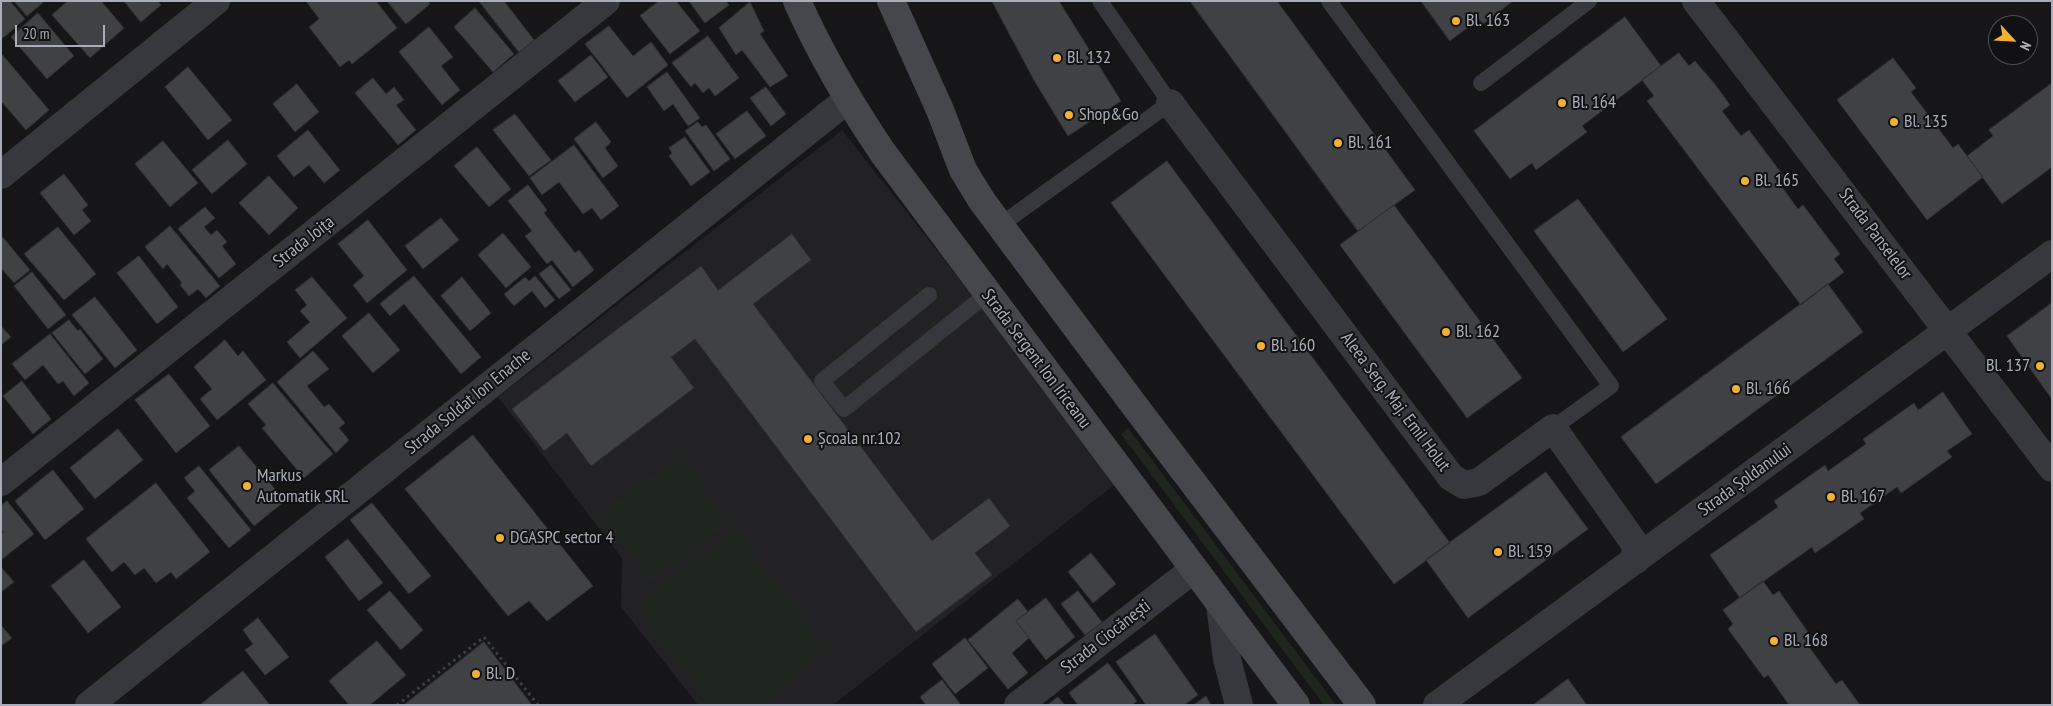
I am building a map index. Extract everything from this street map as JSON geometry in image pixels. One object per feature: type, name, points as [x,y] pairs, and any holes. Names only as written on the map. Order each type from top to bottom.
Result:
[{"type":"main road","name":"Strada Sergent Ion Iriceanu","points":[[797,1],[828,67],[903,181],[1296,705]]},
{"type":"main road","points":[[891,1],[937,102],[964,170],[999,226],[1362,705]]},
{"type":"street","points":[[1,175],[216,1]]},
{"type":"street","name":"Strada Joița","points":[[1,482],[606,1]]},
{"type":"street","name":"Strada Panselelor","points":[[1696,1],[2051,464]]},
{"type":"street","name":"Strada Soldat Ion Enache","points":[[89,705],[848,100]]},
{"type":"street","name":"Aleea Serg. Maj. Emil Holut","points":[[1170,103],[1451,477],[1464,484],[1478,482],[1553,428]]},
{"type":"street","name":"Strada Șoldanului","points":[[1437,705],[2052,254]]},
{"type":"street","points":[[1553,428],[1635,544],[1636,560]]},
{"type":"street","name":"Strada Ciocănești","points":[[1018,705],[1194,569]]},
{"type":"street","points":[[1220,604],[1227,659],[1239,705]]},
{"type":"lane","points":[[999,226],[1170,103],[1100,1]]},
{"type":"lane","points":[[1329,1],[1611,386],[1553,428]]},
{"type":"lane","points":[[1481,83],[1589,1]]},
{"type":"lane","points":[[929,295],[822,381],[844,409],[987,294]]},
{"type":"path","points":[[398,705],[484,637],[538,705]]},
{"type":"shaded area","name":"Școala nr.102","points":[[842,130],[1119,481],[833,705],[698,705],[621,607],[622,558],[498,397]]},
{"type":"shaded area","points":[[1128,428],[1336,705],[1324,705],[1121,434]]},
{"type":"shaded area","points":[[680,455],[730,522],[651,582],[600,515]]},
{"type":"shaded area","points":[[735,528],[829,652],[759,705],[709,705],[634,605]]},
{"type":"building","points":[[1,1],[10,1],[25,19],[3,38],[1,36]]},
{"type":"building","points":[[14,1],[45,1],[27,16]]},
{"type":"building","points":[[68,1],[101,1],[124,28],[90,58],[52,15]]},
{"type":"building","points":[[124,1],[158,1],[161,5],[141,22]]},
{"type":"building","points":[[306,1],[376,1],[397,28],[352,64],[349,60],[340,67],[309,27],[319,19]]},
{"type":"building","points":[[387,1],[428,1],[430,4],[406,24]]},
{"type":"building","points":[[479,1],[504,1],[534,40],[519,52]]},
{"type":"building","points":[[659,1],[676,1],[700,31],[670,54],[640,16]]},
{"type":"building","points":[[689,1],[726,1],[729,5],[705,23]]},
{"type":"building","name":"Bl. 132","points":[[992,1],[1059,1],[1121,101],[1068,136],[1035,82]]},
{"type":"building","name":"Bl. 161","points":[[1190,1],[1277,1],[1415,190],[1358,231]]},
{"type":"building","name":"Bl. 163","points":[[1421,1],[1513,1],[1483,24],[1479,19],[1450,41]]},
{"type":"building","points":[[750,2],[764,31],[760,34],[788,76],[770,87],[742,50],[736,55],[719,28]]},
{"type":"building","points":[[475,8],[514,54],[493,72],[454,27]]},
{"type":"building","points":[[38,13],[74,56],[47,79],[11,37]]},
{"type":"building","name":"Bl. 164","points":[[1625,17],[1661,66],[1582,126],[1587,132],[1536,170],[1532,163],[1510,179],[1474,131]]},
{"type":"building","points":[[609,26],[633,56],[651,42],[668,65],[627,98],[585,44]]},
{"type":"building","points":[[429,27],[453,57],[441,66],[460,90],[442,105],[399,52]]},
{"type":"building","points":[[708,36],[739,78],[715,96],[709,88],[703,93],[695,83],[691,87],[672,63]]},
{"type":"building","points":[[1,53],[49,110],[26,130],[1,101]]},
{"type":"building","name":"Bl. 165","points":[[1679,53],[1689,66],[1695,61],[1714,83],[1730,105],[1722,111],[1741,136],[1749,130],[1785,178],[1779,183],[1798,209],[1803,205],[1840,254],[1834,259],[1844,272],[1801,305],[1647,101],[1654,96],[1642,80]]},
{"type":"building","points":[[591,55],[608,77],[575,102],[558,81]]},
{"type":"building","name":"Bl. 135","points":[[1893,58],[1916,88],[1911,92],[1953,148],[1958,144],[1983,177],[1927,220],[1837,100]]},
{"type":"building","points":[[188,67],[232,120],[208,140],[165,87]]},
{"type":"building","points":[[667,72],[700,118],[688,126],[673,104],[664,111],[647,87]]},
{"type":"building","points":[[373,78],[386,94],[394,87],[404,100],[396,105],[416,130],[398,145],[355,93]]},
{"type":"building","points":[[2052,83],[2052,167],[2002,204],[1967,156],[1993,136],[1989,130]]},
{"type":"building","points":[[297,84],[319,112],[295,132],[273,104]]},
{"type":"building","points":[[766,87],[786,114],[771,126],[750,98]]},
{"type":"building","points":[[747,111],[766,136],[735,159],[716,134]]},
{"type":"building","points":[[515,114],[551,160],[529,176],[493,130]]},
{"type":"building","points":[[596,122],[611,142],[605,148],[618,166],[603,178],[574,139]]},
{"type":"building","points":[[698,122],[702,127],[706,125],[730,159],[714,171],[685,131]]},
{"type":"building","points":[[308,130],[340,170],[324,183],[309,165],[294,177],[277,156]]},
{"type":"building","points":[[685,137],[710,172],[691,186],[669,156],[672,153],[669,148]]},
{"type":"building","points":[[228,140],[247,164],[212,194],[192,170]]},
{"type":"building","points":[[163,141],[198,183],[170,207],[135,164]]},
{"type":"building","points":[[574,145],[619,206],[601,220],[592,208],[583,214],[559,182],[542,195],[530,178]]},
{"type":"building","points":[[477,147],[511,189],[489,207],[454,166]]},
{"type":"building","name":"Bl. 160","points":[[1167,161],[1450,543],[1394,584],[1111,203]]},
{"type":"building","points":[[64,174],[88,205],[82,210],[91,221],[74,235],[40,193]]},
{"type":"building","points":[[269,176],[298,208],[269,235],[239,203]]},
{"type":"building","points":[[528,185],[547,210],[544,213],[575,253],[579,250],[594,270],[573,287],[552,260],[547,264],[525,236],[532,231],[508,201]]},
{"type":"building","points":[[1578,199],[1667,319],[1623,352],[1534,231]]},
{"type":"building","name":"Bl. 162","points":[[1394,205],[1522,378],[1467,418],[1340,245]]},
{"type":"building","points":[[205,207],[215,218],[204,227],[211,235],[217,230],[227,242],[222,246],[236,264],[219,278],[178,229]]},
{"type":"building","points":[[441,218],[459,240],[423,269],[405,246]]},
{"type":"building","points":[[368,220],[407,270],[367,303],[353,285],[364,276],[338,244]]},
{"type":"building","points":[[170,226],[220,286],[206,298],[198,289],[189,296],[180,285],[182,283],[167,264],[163,269],[145,247]]},
{"type":"building","points":[[58,227],[96,274],[64,300],[24,254]]},
{"type":"building","points":[[503,233],[531,267],[506,288],[478,255]]},
{"type":"building","points":[[792,234],[811,260],[753,304],[932,541],[989,498],[1010,526],[975,553],[992,575],[916,632],[695,339],[671,357],[694,388],[591,466],[567,433],[544,451],[512,409],[701,266],[718,290]]},
{"type":"building","points":[[1,235],[30,270],[14,283],[1,268]]},
{"type":"building","points":[[139,256],[178,307],[157,324],[117,273]]},
{"type":"building","points":[[551,265],[571,290],[559,299],[539,274]]},
{"type":"building","points":[[32,272],[66,315],[48,329],[14,286]]},
{"type":"building","points":[[414,276],[481,357],[461,374],[404,304],[390,316],[380,304]]},
{"type":"building","points":[[535,276],[555,300],[545,308],[532,291],[514,306],[504,294],[525,277],[529,281]]},
{"type":"building","points":[[312,277],[347,318],[300,358],[287,342],[310,322],[300,311],[307,305],[295,290]]},
{"type":"building","points":[[462,277],[491,313],[470,331],[441,296]]},
{"type":"building","name":"Bl. 166","points":[[1828,284],[1863,332],[1656,484],[1621,437]]},
{"type":"building","points":[[95,297],[137,350],[115,368],[72,315]]},
{"type":"building","name":"Bl. 137","points":[[2052,303],[2052,397],[2051,398],[2007,336]]},
{"type":"building","points":[[369,313],[400,350],[373,373],[342,336]]},
{"type":"building","points":[[69,320],[78,331],[80,329],[103,359],[85,374],[52,333]]},
{"type":"building","points":[[1,326],[11,337],[1,345]]},
{"type":"building","points":[[50,334],[89,383],[74,396],[63,381],[58,384],[43,365],[25,380],[12,364]]},
{"type":"building","points":[[225,340],[238,356],[243,351],[266,380],[217,420],[200,399],[212,389],[194,367]]},
{"type":"building","points":[[313,351],[329,369],[307,386],[324,407],[329,404],[345,423],[339,428],[349,440],[336,453],[277,382]]},
{"type":"building","points":[[169,374],[210,426],[176,453],[135,400]]},
{"type":"building","points":[[22,381],[51,419],[33,434],[3,396]]},
{"type":"building","points":[[273,383],[333,454],[304,478],[262,428],[266,425],[248,404]]},
{"type":"building","name":"Bl. 167","points":[[1943,392],[1972,434],[1947,451],[1952,457],[1901,493],[1897,487],[1860,513],[1864,519],[1815,553],[1812,547],[1740,598],[1710,555],[1778,507],[1774,501],[1825,465],[1828,471],[1866,444],[1863,439],[1914,403],[1918,410]]},
{"type":"building","points":[[118,429],[143,460],[95,499],[70,468]]},
{"type":"building","name":"DGASPC sector 4","points":[[473,435],[593,586],[547,621],[529,601],[508,616],[405,489]]},
{"type":"building","name":"Markus Automatik SRL","points":[[239,446],[285,501],[254,526],[209,470]]},
{"type":"building","points":[[199,466],[251,530],[229,548],[187,498],[195,491],[184,478]]},
{"type":"building","points":[[53,470],[84,509],[45,540],[15,501]]},
{"type":"building","name":"Bl. 159","points":[[1546,472],[1588,529],[1468,618],[1426,560]]},
{"type":"building","points":[[156,483],[210,552],[176,579],[171,572],[156,583],[144,568],[135,575],[124,562],[112,572],[86,539]]},
{"type":"building","points":[[7,501],[34,534],[1,560],[1,534],[4,532],[1,530],[1,506]]},
{"type":"building","points":[[372,503],[431,576],[409,594],[350,520]]},
{"type":"building","points":[[348,539],[383,583],[359,601],[325,557]]},
{"type":"building","points":[[1091,553],[1116,584],[1093,603],[1068,572]]},
{"type":"building","points":[[84,560],[121,607],[88,633],[51,586]]},
{"type":"building","points":[[1,567],[14,582],[1,592]]},
{"type":"building","name":"Bl. 168","points":[[1763,581],[1773,595],[1779,591],[1813,639],[1807,644],[1836,684],[1842,680],[1860,705],[1789,705],[1768,675],[1764,678],[1728,629],[1733,624],[1723,610]]},
{"type":"building","points":[[390,591],[423,630],[401,650],[367,610]]},
{"type":"building","points":[[1078,591],[1102,622],[1085,635],[1061,604]]},
{"type":"building","points":[[1046,598],[1075,637],[1046,660],[1016,621]]},
{"type":"building","points":[[1018,599],[1028,612],[1016,621],[1029,638],[1012,653],[1028,673],[1008,689],[968,640]]},
{"type":"building","points":[[258,618],[289,657],[265,675],[245,650],[253,644],[243,630]]},
{"type":"building","points":[[1,625],[12,638],[1,646]]},
{"type":"building","points":[[1155,634],[1198,695],[1184,705],[1146,705],[1116,662]]},
{"type":"building","points":[[965,638],[988,668],[955,694],[932,664]]},
{"type":"building","points":[[377,641],[406,675],[370,705],[349,705],[329,681]]},
{"type":"building","name":"Bl. D","points":[[484,642],[532,705],[404,705]]},
{"type":"building","points":[[1108,663],[1137,701],[1132,705],[1078,705],[1069,693]]},
{"type":"building","points":[[243,671],[270,705],[200,705]]},
{"type":"building","points":[[1568,679],[1587,705],[1533,705]]},
{"type":"building","points":[[942,680],[961,705],[926,705],[920,697]]},
{"type":"building","points":[[1206,696],[1211,705],[1194,705]]},
{"type":"building","points":[[1058,697],[1065,705],[1048,705]]},
{"type":"place","name":"Bl. 163","points":[[1456,21]]},
{"type":"place","name":"Bl. 132","points":[[1057,58]]},
{"type":"place","name":"Bl. 164","points":[[1562,103]]},
{"type":"place","name":"Shop&Go","points":[[1069,115]]},
{"type":"place","name":"Bl. 135","points":[[1894,122]]},
{"type":"place","name":"Bl. 161","points":[[1338,143]]},
{"type":"place","name":"Bl. 165","points":[[1745,181]]},
{"type":"place","name":"Bl. 162","points":[[1446,332]]},
{"type":"place","name":"Bl. 160","points":[[1261,346]]},
{"type":"place","name":"Bl. 137","points":[[2040,366]]},
{"type":"place","name":"Bl. 166","points":[[1736,389]]},
{"type":"place","name":"Școala nr.102","points":[[808,439]]},
{"type":"place","name":"Markus Automatik SRL","points":[[247,486]]},
{"type":"place","name":"Bl. 167","points":[[1831,497]]},
{"type":"place","name":"DGASPC sector 4","points":[[500,538]]},
{"type":"place","name":"Bl. 159","points":[[1498,552]]},
{"type":"place","name":"Bl. 168","points":[[1774,641]]},
{"type":"place","name":"Bl. D","points":[[476,674]]}]
